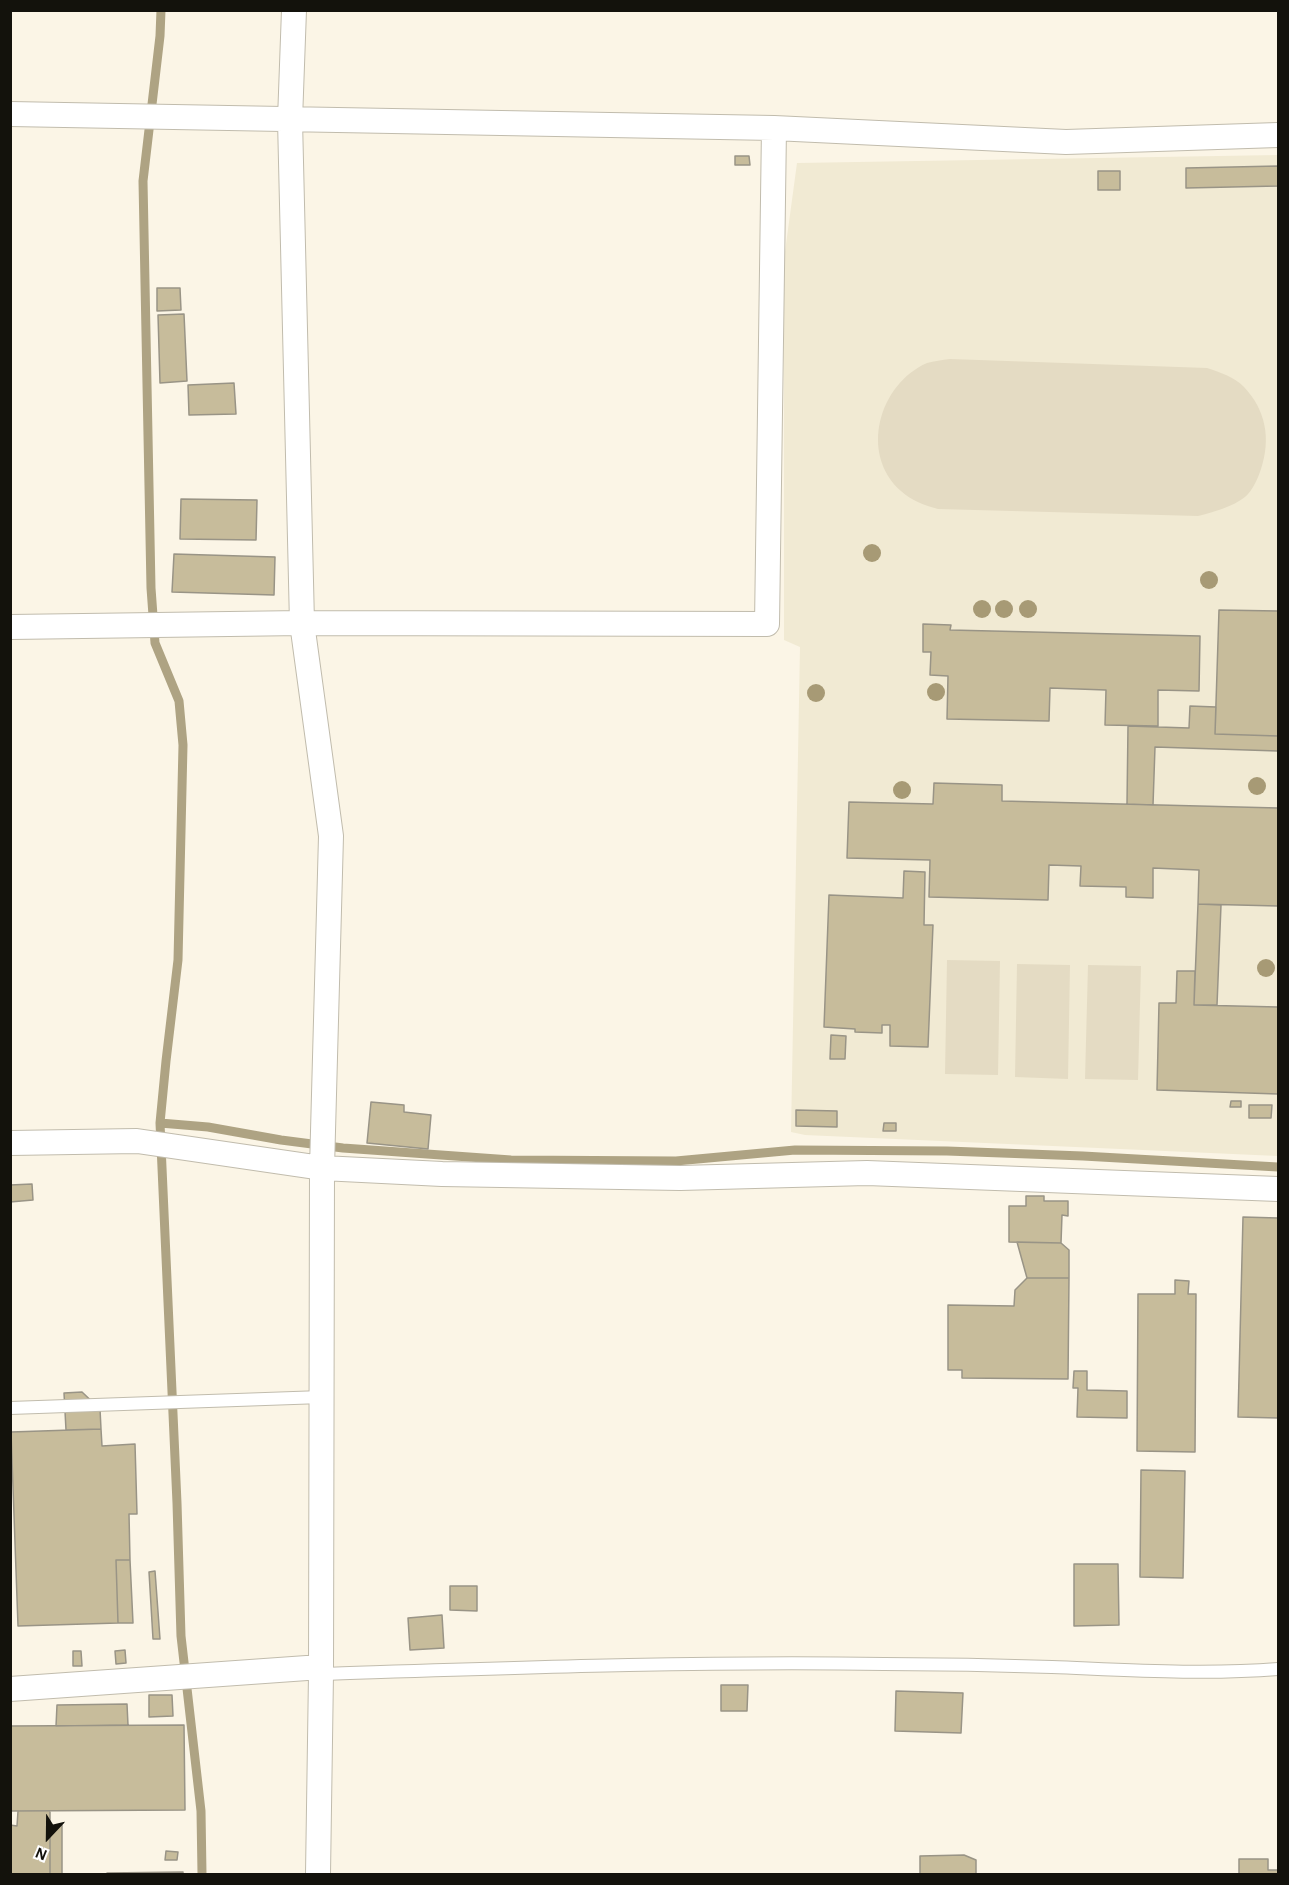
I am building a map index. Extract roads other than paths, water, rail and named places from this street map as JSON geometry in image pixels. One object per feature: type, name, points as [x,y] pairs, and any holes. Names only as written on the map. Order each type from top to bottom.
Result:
[{"type":"street","points":[[294,10],[290,120],[302,623],[331,836],[322,1168],[321,1670],[318,1875]]},
{"type":"street","points":[[10,114],[774,128],[1066,142],[1278,135]]},
{"type":"street","points":[[10,627],[302,623],[767,624],[774,128]]},
{"type":"street","points":[[10,1143],[137,1141],[322,1168],[441,1174],[680,1178],[867,1173],[1278,1189]]},
{"type":"street","points":[[10,1689],[321,1670]]},
{"type":"lane","points":[[10,1408],[322,1397]]},
{"type":"lane","points":[[321,1670],[793,1662],[944,1664],[1177,1672],[1278,1669]]},
{"type":"waterway","points":[[161,10],[143,181],[151,588],[155,643],[179,701],[183,745],[178,960],[160,1123],[181,1636],[201,1811],[202,1874]]},
{"type":"waterway","points":[[160,1123],[208,1127],[343,1148],[511,1160],[676,1161],[795,1150],[947,1151],[1278,1167]]}]
